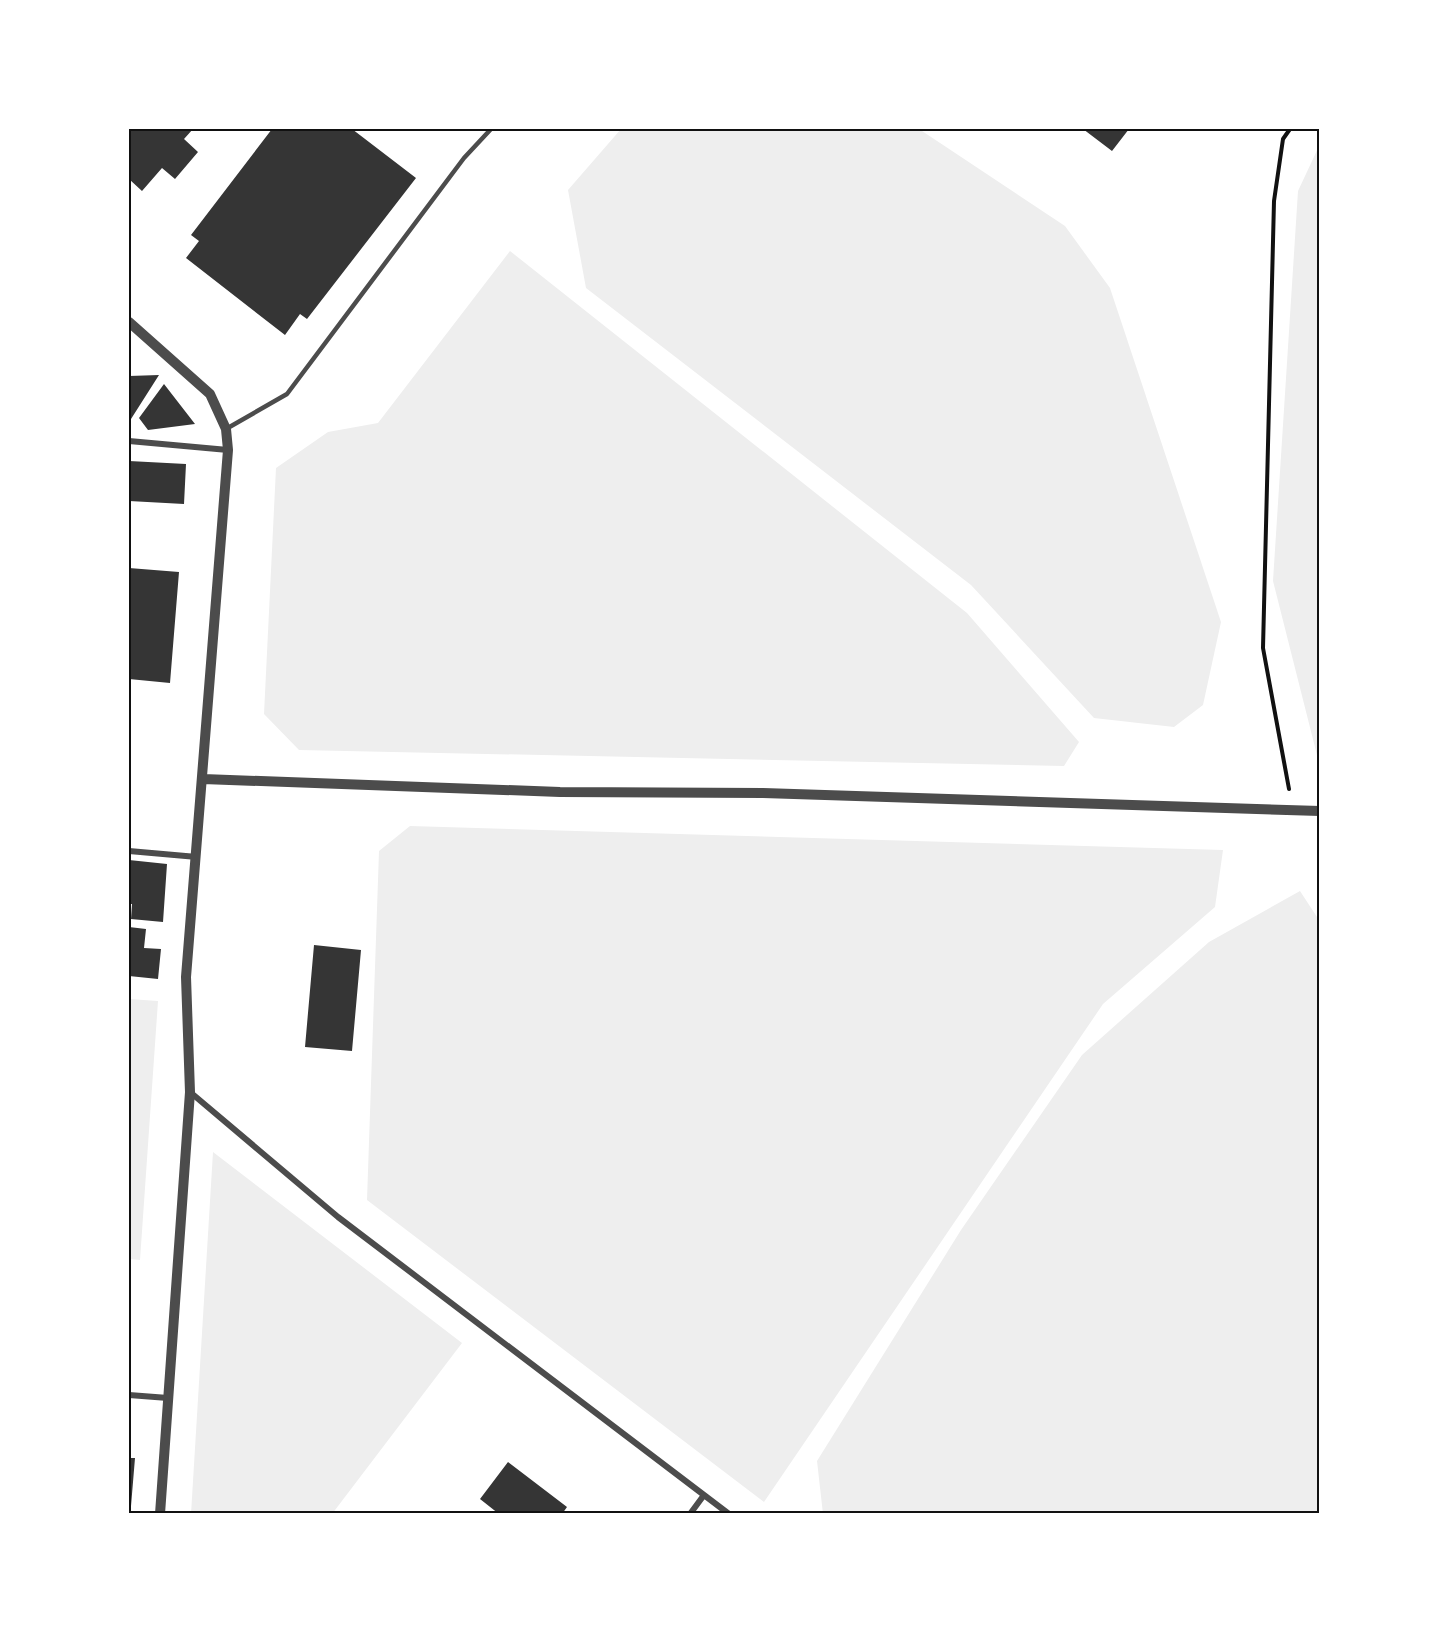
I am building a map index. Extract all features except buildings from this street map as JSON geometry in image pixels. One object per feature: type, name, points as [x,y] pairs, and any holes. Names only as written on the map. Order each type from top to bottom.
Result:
[{"type":"street","points":[[129,322],[210,394],[226,429],[228,450],[186,977],[190,1092],[160,1514]]},
{"type":"street","points":[[129,441],[228,450]]},
{"type":"street","points":[[203,779],[560,792],[763,793],[1320,811]]},
{"type":"street","points":[[129,851],[197,857]]},
{"type":"street","points":[[190,1092],[338,1217],[729,1514]]},
{"type":"street","points":[[129,1395],[168,1398]]},
{"type":"street","points":[[690,1514],[704,1495]]},
{"type":"lane","points":[[226,429],[287,394],[464,158],[491,129]]},
{"type":"path","points":[[1290,129],[1283,139],[1274,201],[1263,648],[1292,809]]},
{"type":"shaded area","points":[[621,129],[919,129],[1065,226],[1110,288],[1221,622],[1203,705],[1174,727],[1094,718],[971,585],[586,288],[568,190]]},
{"type":"shaded area","points":[[1320,144],[1320,767],[1273,581],[1298,191]]},
{"type":"shaded area","points":[[510,251],[967,613],[1079,742],[1064,766],[299,750],[264,714],[276,468],[328,432],[378,423]]},
{"type":"shaded area","points":[[410,826],[1223,850],[1215,907],[1103,1004],[764,1502],[367,1200],[379,851]]},
{"type":"shaded area","points":[[1300,891],[1317,917],[1320,950],[1320,1514],[823,1514],[817,1461],[961,1230],[1082,1055],[1209,942]]},
{"type":"shaded area","points":[[129,999],[158,1001],[140,1260],[129,1259]]},
{"type":"shaded area","points":[[213,1152],[462,1343],[332,1514],[191,1514]]}]
